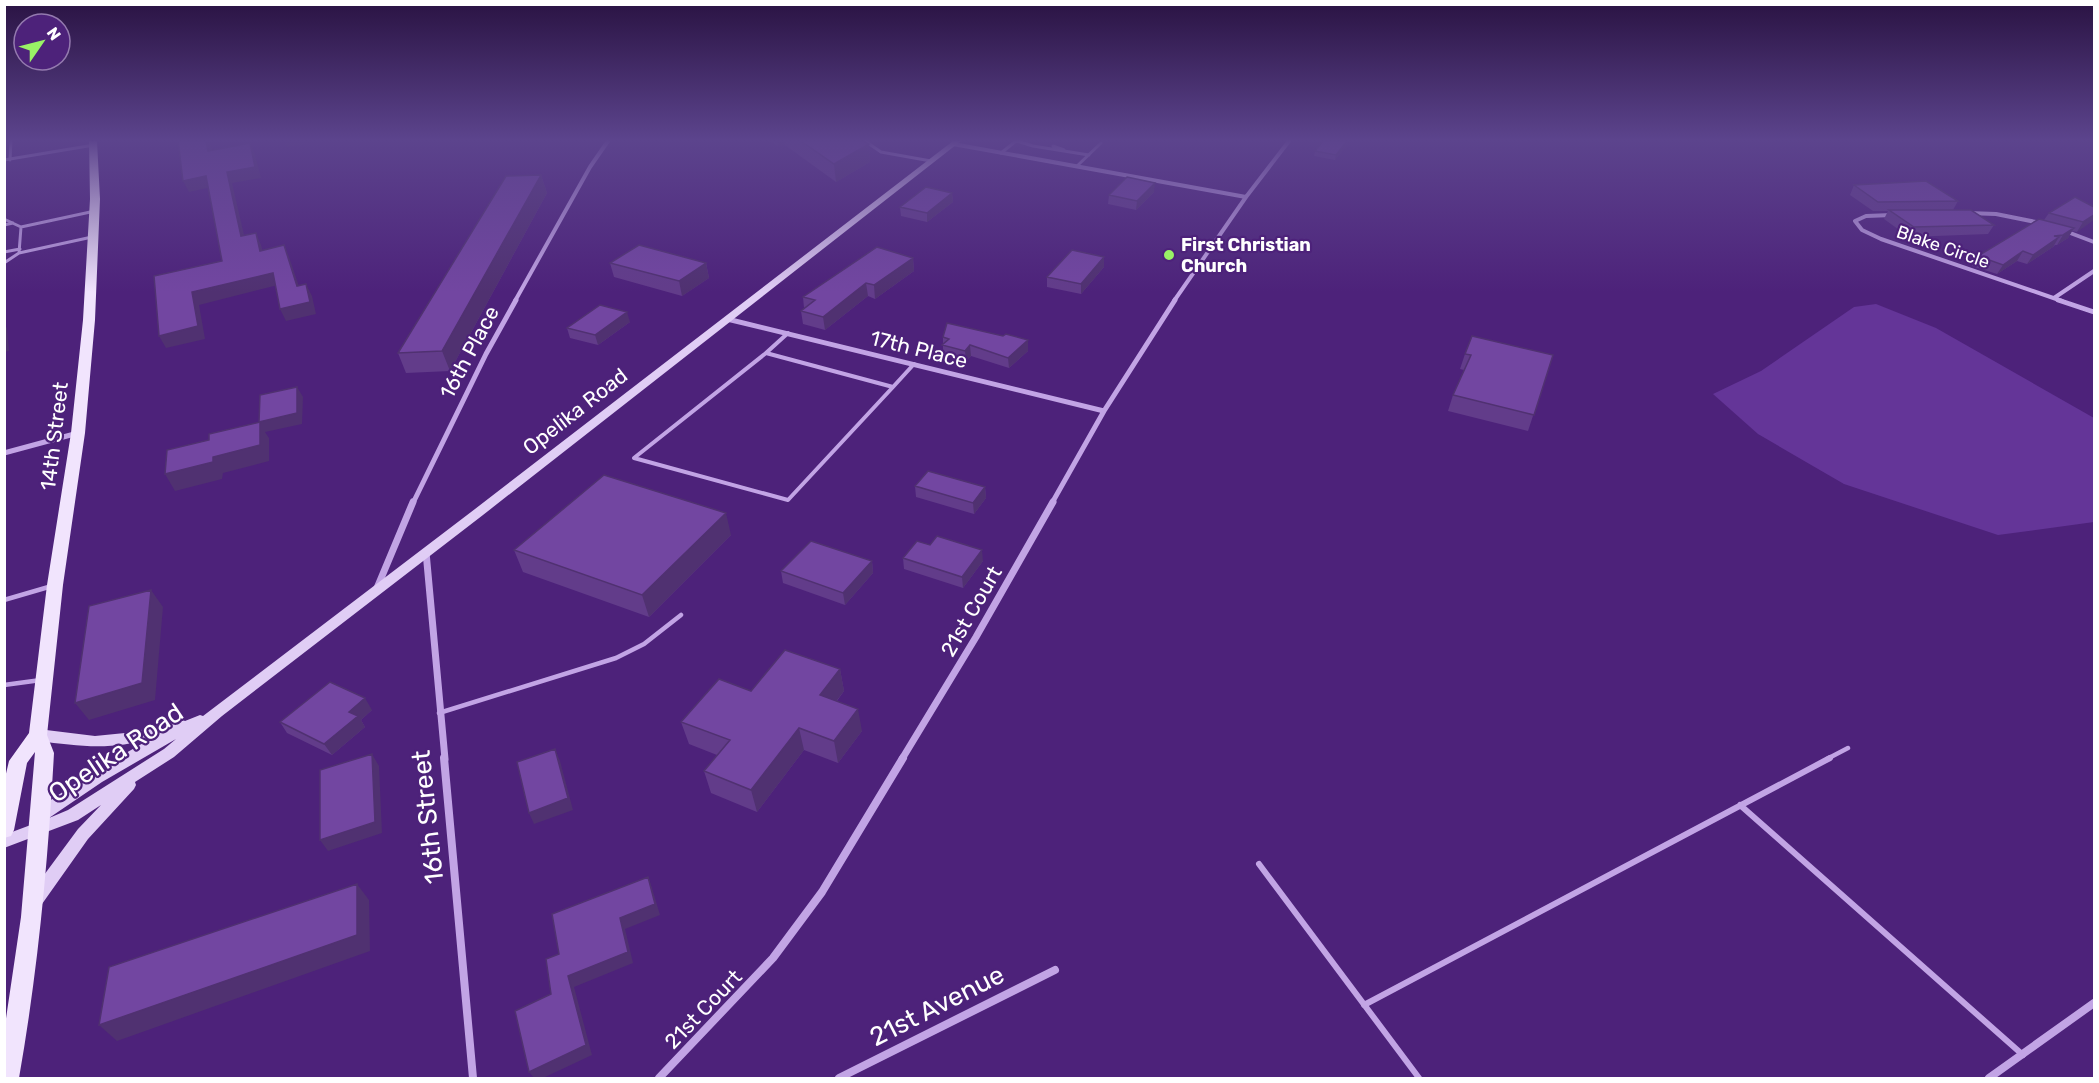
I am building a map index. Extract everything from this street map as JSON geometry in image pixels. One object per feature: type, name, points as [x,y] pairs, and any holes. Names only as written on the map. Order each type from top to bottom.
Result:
[{"type":"main road","name":"14th Street","points":[[38,735],[54,585],[78,433],[95,192]]},
{"type":"main road","name":"Opelika Road","points":[[40,822],[73,815],[169,753],[217,712],[377,588],[479,513],[892,192]]},
{"type":"main road","name":"Opelika Road","points":[[4,842],[40,822],[66,796],[150,745],[217,712]]},
{"type":"main road","points":[[38,735],[95,742],[135,738],[217,712]]},
{"type":"main road","points":[[5,821],[18,761],[38,735]]},
{"type":"main road","points":[[7,1078],[20,1017],[35,900],[45,753],[38,735]]},
{"type":"main road","points":[[35,900],[83,834],[141,772]]},
{"type":"street","name":"16th Place","points":[[377,588],[416,495],[486,354],[576,192]]},
{"type":"street","points":[[1215,192],[1245,197]]},
{"type":"street","name":"21st Court","points":[[659,1078],[773,958],[822,892],[976,637],[1104,411],[1184,286],[1249,192]]},
{"type":"street","name":"Blake Circle","points":[[1965,213],[1996,214],[2043,224]]},
{"type":"street","name":"Blake Circle","points":[[1904,214],[1866,216],[1855,221],[1862,230],[1881,239],[2054,298]]},
{"type":"street","points":[[2054,227],[2094,242]]},
{"type":"street","points":[[2054,298],[2094,271]]},
{"type":"street","points":[[2054,298],[2094,312]]},
{"type":"street","name":"17th Place","points":[[727,319],[1104,411]]},
{"type":"street","points":[[4,453],[78,433]]},
{"type":"street","name":"16th Street","points":[[426,552],[438,713],[459,916],[472,1078]]},
{"type":"street","name":"21st Avenue","points":[[839,1078],[1054,970]]},
{"type":"street","points":[[1989,1078],[2094,1003]]},
{"type":"lane","points":[[4,219],[21,227],[95,211]]},
{"type":"lane","points":[[4,225],[14,223]]},
{"type":"lane","points":[[4,263],[19,251],[21,227]]},
{"type":"lane","points":[[4,252],[93,237]]},
{"type":"lane","points":[[788,333],[634,458],[788,500],[914,364]]},
{"type":"lane","points":[[766,353],[894,387]]},
{"type":"lane","points":[[4,600],[54,585]]},
{"type":"lane","points":[[438,713],[616,658],[644,644],[681,615]]},
{"type":"lane","points":[[4,685],[44,680]]},
{"type":"lane","points":[[1364,1005],[1848,748]]},
{"type":"lane","points":[[1740,805],[2023,1054]]},
{"type":"lane","points":[[1259,864],[1419,1078]]},
{"type":"shaded area","points":[[1876,304],[1936,328],[2094,418],[2094,522],[1998,535],[1844,484],[1758,434],[1713,394],[1761,371],[1854,307]]},
{"type":"building","points":[[209,192],[231,192],[241,236],[256,233],[260,251],[284,245],[297,286],[306,284],[310,302],[280,309],[273,273],[192,292],[198,326],[159,336],[154,276],[222,261]]},
{"type":"building","points":[[497,192],[532,192],[442,351],[398,353]]},
{"type":"building","points":[[920,192],[952,193],[927,213],[900,207]]},
{"type":"building","points":[[1112,192],[1146,192],[1137,201],[1109,195]]},
{"type":"building","points":[[1863,192],[1943,192],[1958,201],[1878,202]]},
{"type":"building","points":[[2075,197],[2094,207],[2094,215],[2083,222],[2049,213]]},
{"type":"building","points":[[1889,210],[1971,210],[1994,225],[1914,227]]},
{"type":"building","points":[[2039,219],[2074,228],[2063,235],[2054,236],[2059,237],[2033,255],[2023,251],[2003,265],[1978,256]]},
{"type":"building","points":[[639,245],[706,263],[679,281],[610,263]]},
{"type":"building","points":[[877,247],[913,258],[874,285],[866,283],[823,317],[801,311],[815,300],[803,297]]},
{"type":"building","points":[[1072,250],[1104,257],[1081,284],[1047,277]]},
{"type":"building","points":[[600,305],[627,312],[595,335],[567,328]]},
{"type":"building","points":[[947,323],[1028,340],[1008,358],[970,345],[965,351],[942,345],[949,339],[943,337]]},
{"type":"building","points":[[1472,336],[1553,355],[1534,415],[1453,395],[1471,355],[1465,354]]},
{"type":"building","points":[[297,387],[297,413],[259,422],[260,395]]},
{"type":"building","points":[[260,422],[260,445],[213,457],[213,462],[165,474],[167,450],[209,440],[209,434]]},
{"type":"building","points":[[928,471],[985,487],[973,503],[915,486]]},
{"type":"building","points":[[604,475],[726,513],[642,595],[514,550]]},
{"type":"building","points":[[937,536],[982,550],[962,577],[903,558],[917,541],[930,545]]},
{"type":"building","points":[[811,541],[872,561],[843,593],[781,571]]},
{"type":"building","points":[[151,590],[142,683],[75,703],[89,606]]},
{"type":"building","points":[[785,650],[840,669],[820,695],[858,709],[834,741],[799,728],[751,790],[704,771],[730,740],[681,722],[719,679],[751,691]]},
{"type":"building","points":[[330,682],[365,698],[349,712],[358,716],[324,744],[280,722]]},
{"type":"building","points":[[555,749],[568,798],[529,813],[517,762]]},
{"type":"building","points":[[372,754],[375,822],[320,840],[320,770]]},
{"type":"building","points":[[648,877],[655,904],[620,918],[628,952],[568,976],[586,1045],[529,1072],[515,1011],[551,994],[546,959],[559,954],[552,914]]},
{"type":"building","points":[[357,884],[357,935],[99,1025],[109,967]]},
{"type":"place","name":"First Christian Church","points":[[1169,255]]}]
